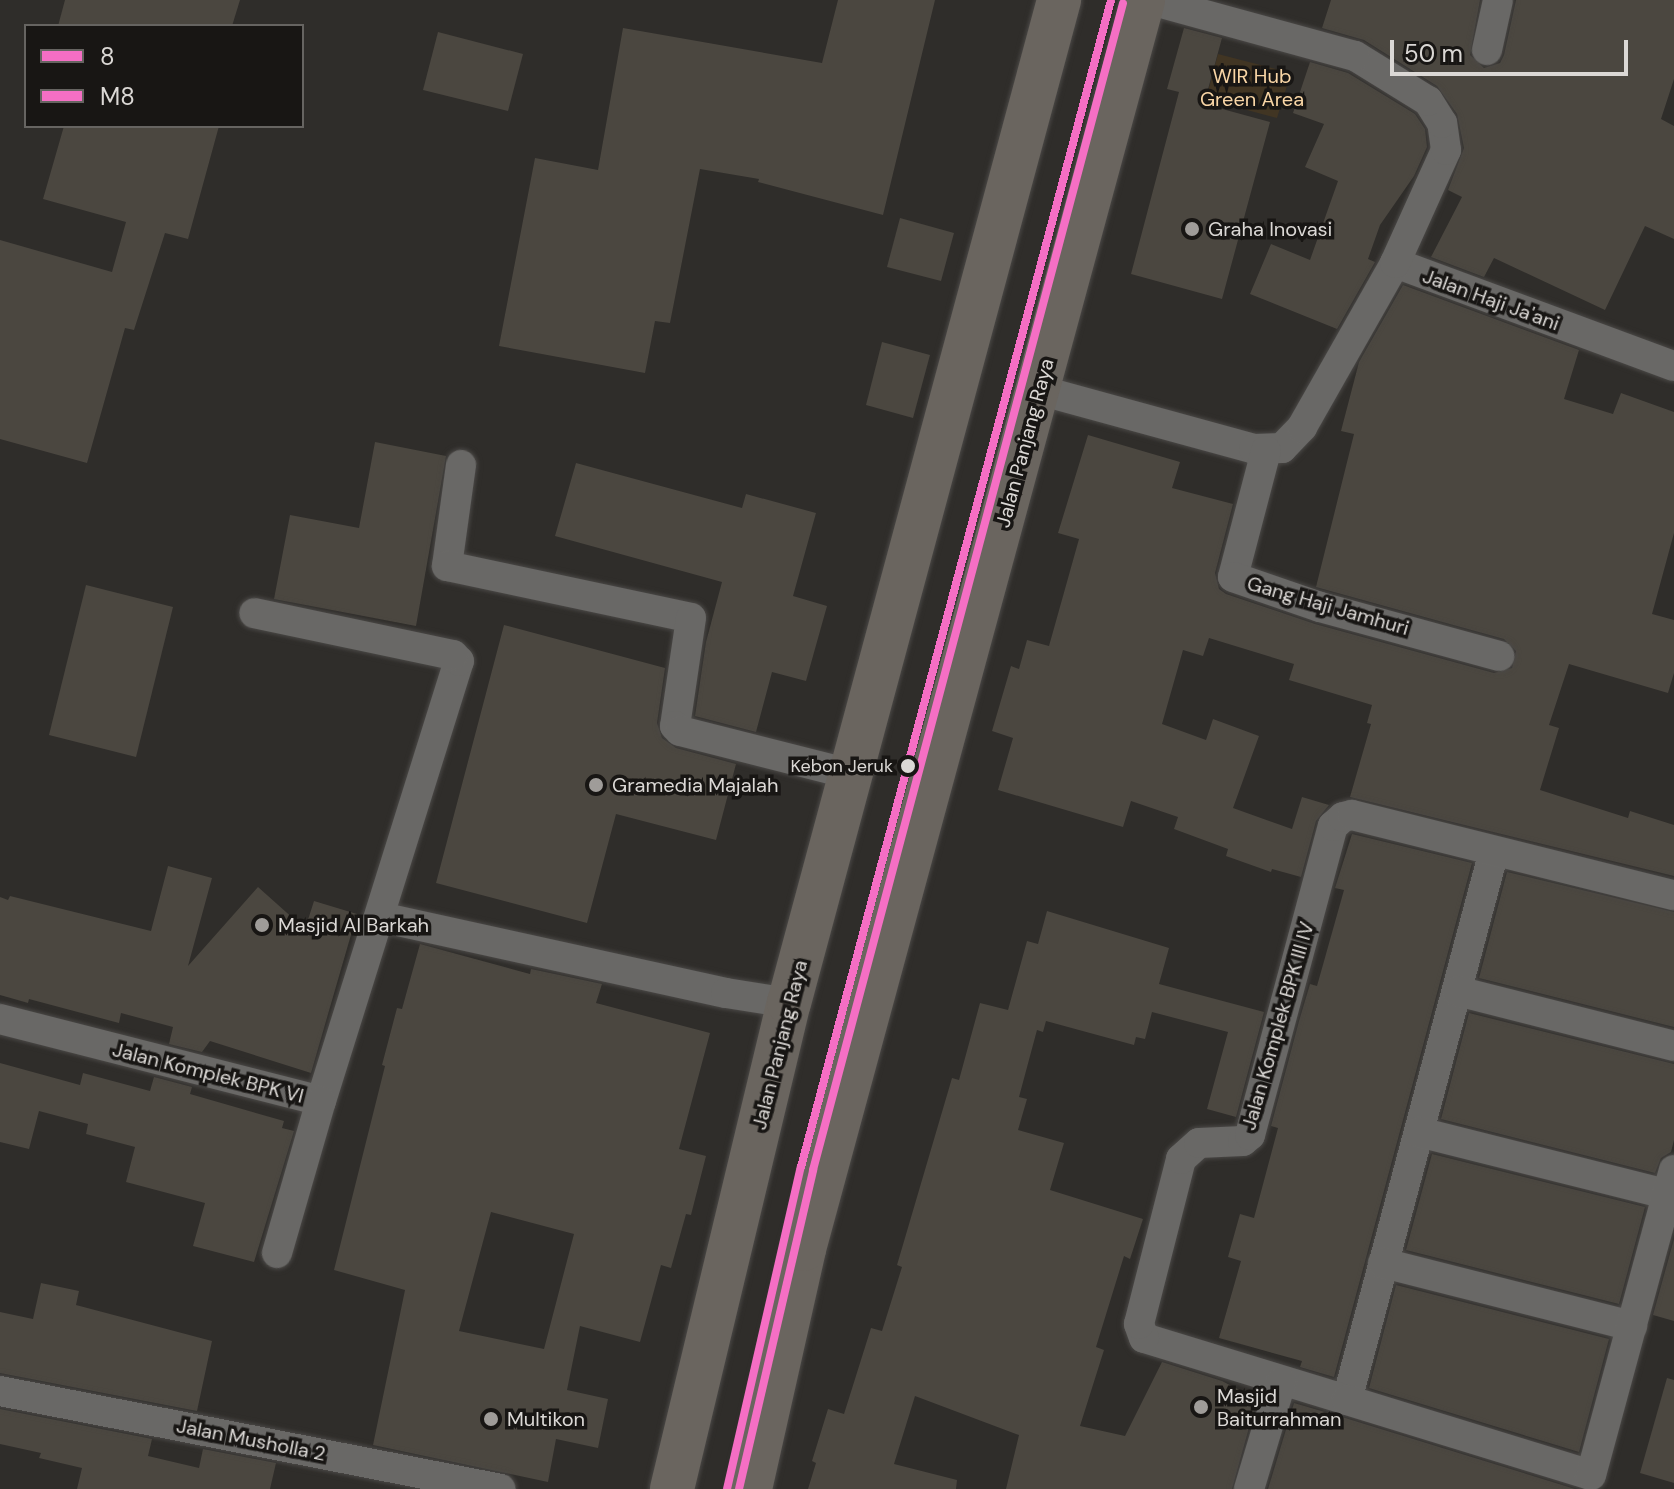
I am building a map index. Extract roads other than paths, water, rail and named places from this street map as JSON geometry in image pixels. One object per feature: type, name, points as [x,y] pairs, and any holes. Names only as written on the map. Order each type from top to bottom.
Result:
[{"type":"main road","name":"Jalan Panjang Raya","points":[[672,1489],[789,1003],[1059,0]]},
{"type":"main road","name":"Jalan Panjang Raya","points":[[750,1489],[804,1249],[1143,0]]},
{"type":"street","name":"Jalan Haji Ja'ani","points":[[1150,0],[1340,50],[1428,101],[1442,123],[1446,150],[1395,263],[1674,366]]},
{"type":"street","points":[[1487,50],[1498,0]]},
{"type":"street","points":[[1039,390],[1266,451],[1282,448],[1302,427],[1395,263]]},
{"type":"street","name":"Gang Haji Jamhuri","points":[[1266,451],[1233,577],[1332,610],[1499,656]]},
{"type":"street","points":[[461,465],[447,566],[691,618],[675,726],[680,731],[850,774]]},
{"type":"street","name":"Jalan Komplek BPK VI","points":[[0,1019],[321,1101],[459,661],[453,655],[254,613]]},
{"type":"street","name":"Jalan Komplek BPK III IV","points":[[1419,1132],[1670,1182],[1591,1475],[1152,1343],[1141,1332],[1139,1324],[1181,1159],[1199,1143],[1243,1141],[1250,1135],[1333,826],[1352,815],[1674,895]]},
{"type":"street","points":[[1347,1400],[1494,851]]},
{"type":"street","points":[[380,917],[726,993],[789,1003]]},
{"type":"street","points":[[1457,991],[1674,1046]]},
{"type":"street","points":[[277,1253],[321,1101]]},
{"type":"street","points":[[1383,1263],[1632,1326]]},
{"type":"street","points":[[1249,1489],[1281,1382]]},
{"type":"street","name":"Jalan Musholla 2","points":[[0,1391],[501,1489]]},
{"type":"place","name":"Graha Inovasi","points":[[1192,229]]},
{"type":"place","name":"Kebon Jeruk","points":[[908,766]]},
{"type":"place","name":"Gramedia Majalah","points":[[596,785]]},
{"type":"place","name":"Masjid Al Barkah","points":[[262,925]]},
{"type":"place","name":"Masjid Baiturrahman","points":[[1201,1407]]},
{"type":"place","name":"Multikon","points":[[491,1419]]},
{"type":"park label","name":"WIR Hub Green Area","points":[[1252,88]]}]
